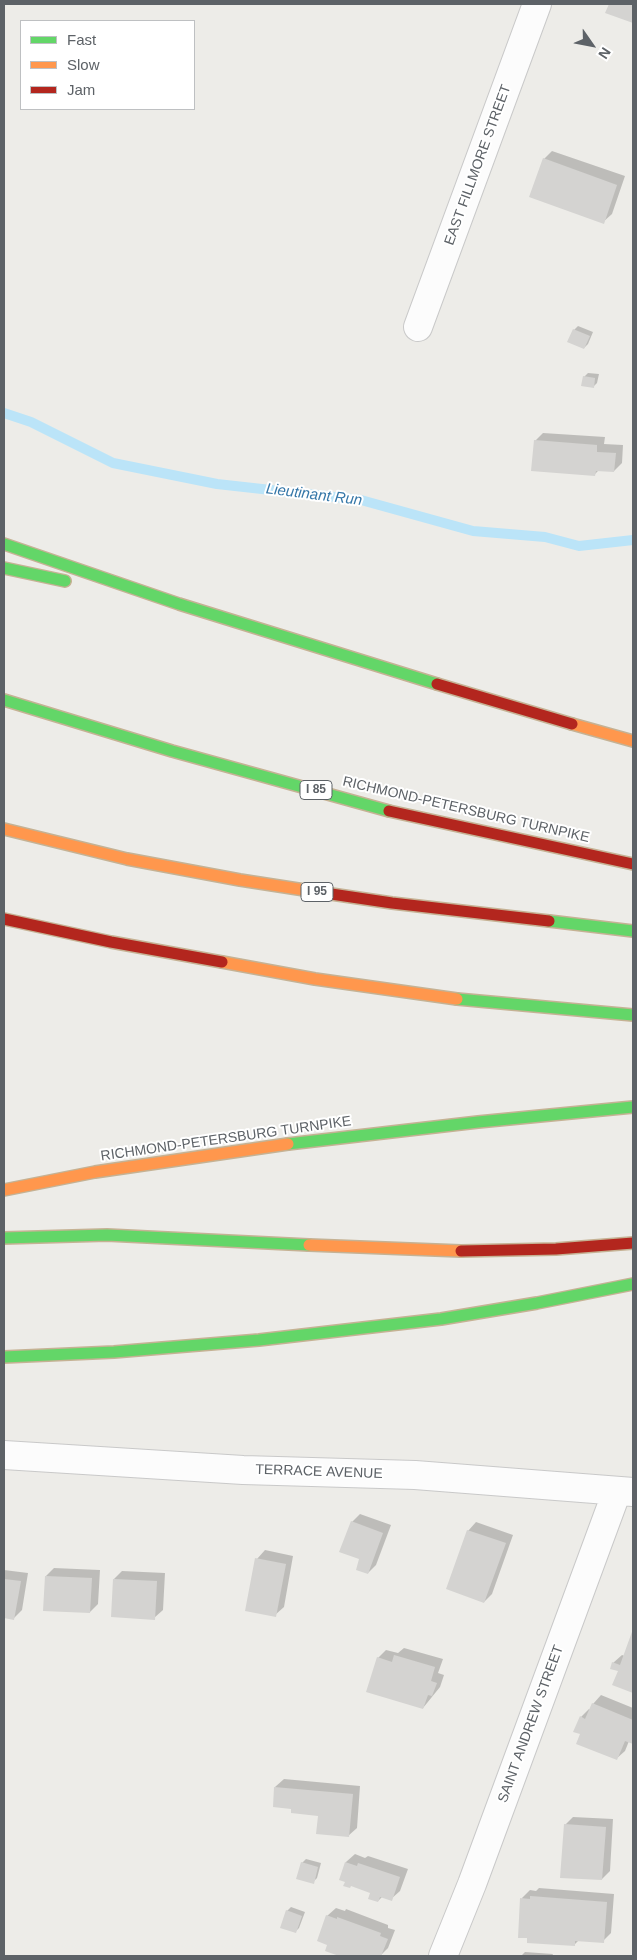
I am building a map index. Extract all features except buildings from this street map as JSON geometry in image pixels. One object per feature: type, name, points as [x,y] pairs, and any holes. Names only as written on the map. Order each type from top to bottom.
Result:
[{"type":"highway","points":[[4,544],[179,604],[496,703],[633,741]]},
{"type":"highway","points":[[4,568],[179,604]]},
{"type":"highway","name":"RICHMOND-PETERSBURG TURNPIKE","points":[[4,700],[172,751],[397,812],[633,864]]},
{"type":"highway","name":"I 95","points":[[4,829],[127,859],[240,880],[392,903],[633,931]]},
{"type":"highway","points":[[4,919],[111,942],[315,980],[453,999],[633,1015]]},
{"type":"highway","name":"RICHMOND-PETERSBURG TURNPIKE","points":[[4,1190],[95,1172],[267,1147],[478,1122],[633,1107]]},
{"type":"highway","points":[[4,1238],[107,1235],[438,1250],[556,1249],[633,1243]]},
{"type":"highway","points":[[4,1357],[114,1352],[259,1340],[441,1319],[538,1303],[633,1284]]},
{"type":"street","name":"EAST FILLMORE STREET","points":[[418,327],[537,4]]},
{"type":"street","name":"TERRACE AVENUE","points":[[4,1455],[243,1470],[415,1475],[625,1491]]},
{"type":"street","name":"SAINT ANDREW STREET","points":[[443,1956],[625,1491]]},
{"type":"waterway","name":"Lieutinant Run","points":[[4,413],[31,422],[113,463],[217,484],[361,500],[473,531],[545,537],[579,546],[633,540]]},
{"type":"traffic: fast","points":[[4,544],[179,604],[437,684]]},
{"type":"traffic: fast","points":[[4,568],[65,581]]},
{"type":"traffic: fast","points":[[4,700],[172,751],[389,811]]},
{"type":"traffic: fast","points":[[549,921],[633,931]]},
{"type":"traffic: fast","points":[[457,999],[633,1015]]},
{"type":"traffic: fast","points":[[288,1144],[478,1122],[633,1107]]},
{"type":"traffic: fast","points":[[4,1238],[107,1235],[309,1245]]},
{"type":"traffic: fast","points":[[4,1357],[114,1352],[259,1340],[441,1319],[633,1284]]},
{"type":"traffic: slow","points":[[572,724],[633,741]]},
{"type":"traffic: slow","points":[[4,829],[127,859],[311,891]]},
{"type":"traffic: slow","points":[[222,962],[315,979],[457,999]]},
{"type":"traffic: slow","points":[[4,1190],[95,1172],[288,1144]]},
{"type":"traffic: slow","points":[[309,1245],[461,1251]]},
{"type":"traffic: jam","points":[[437,684],[572,724]]},
{"type":"traffic: jam","points":[[389,811],[633,864]]},
{"type":"traffic: jam","points":[[311,891],[392,903],[549,921]]},
{"type":"traffic: jam","points":[[4,919],[111,942],[222,962]]},
{"type":"traffic: jam","points":[[461,1251],[556,1249],[633,1243]]}]
